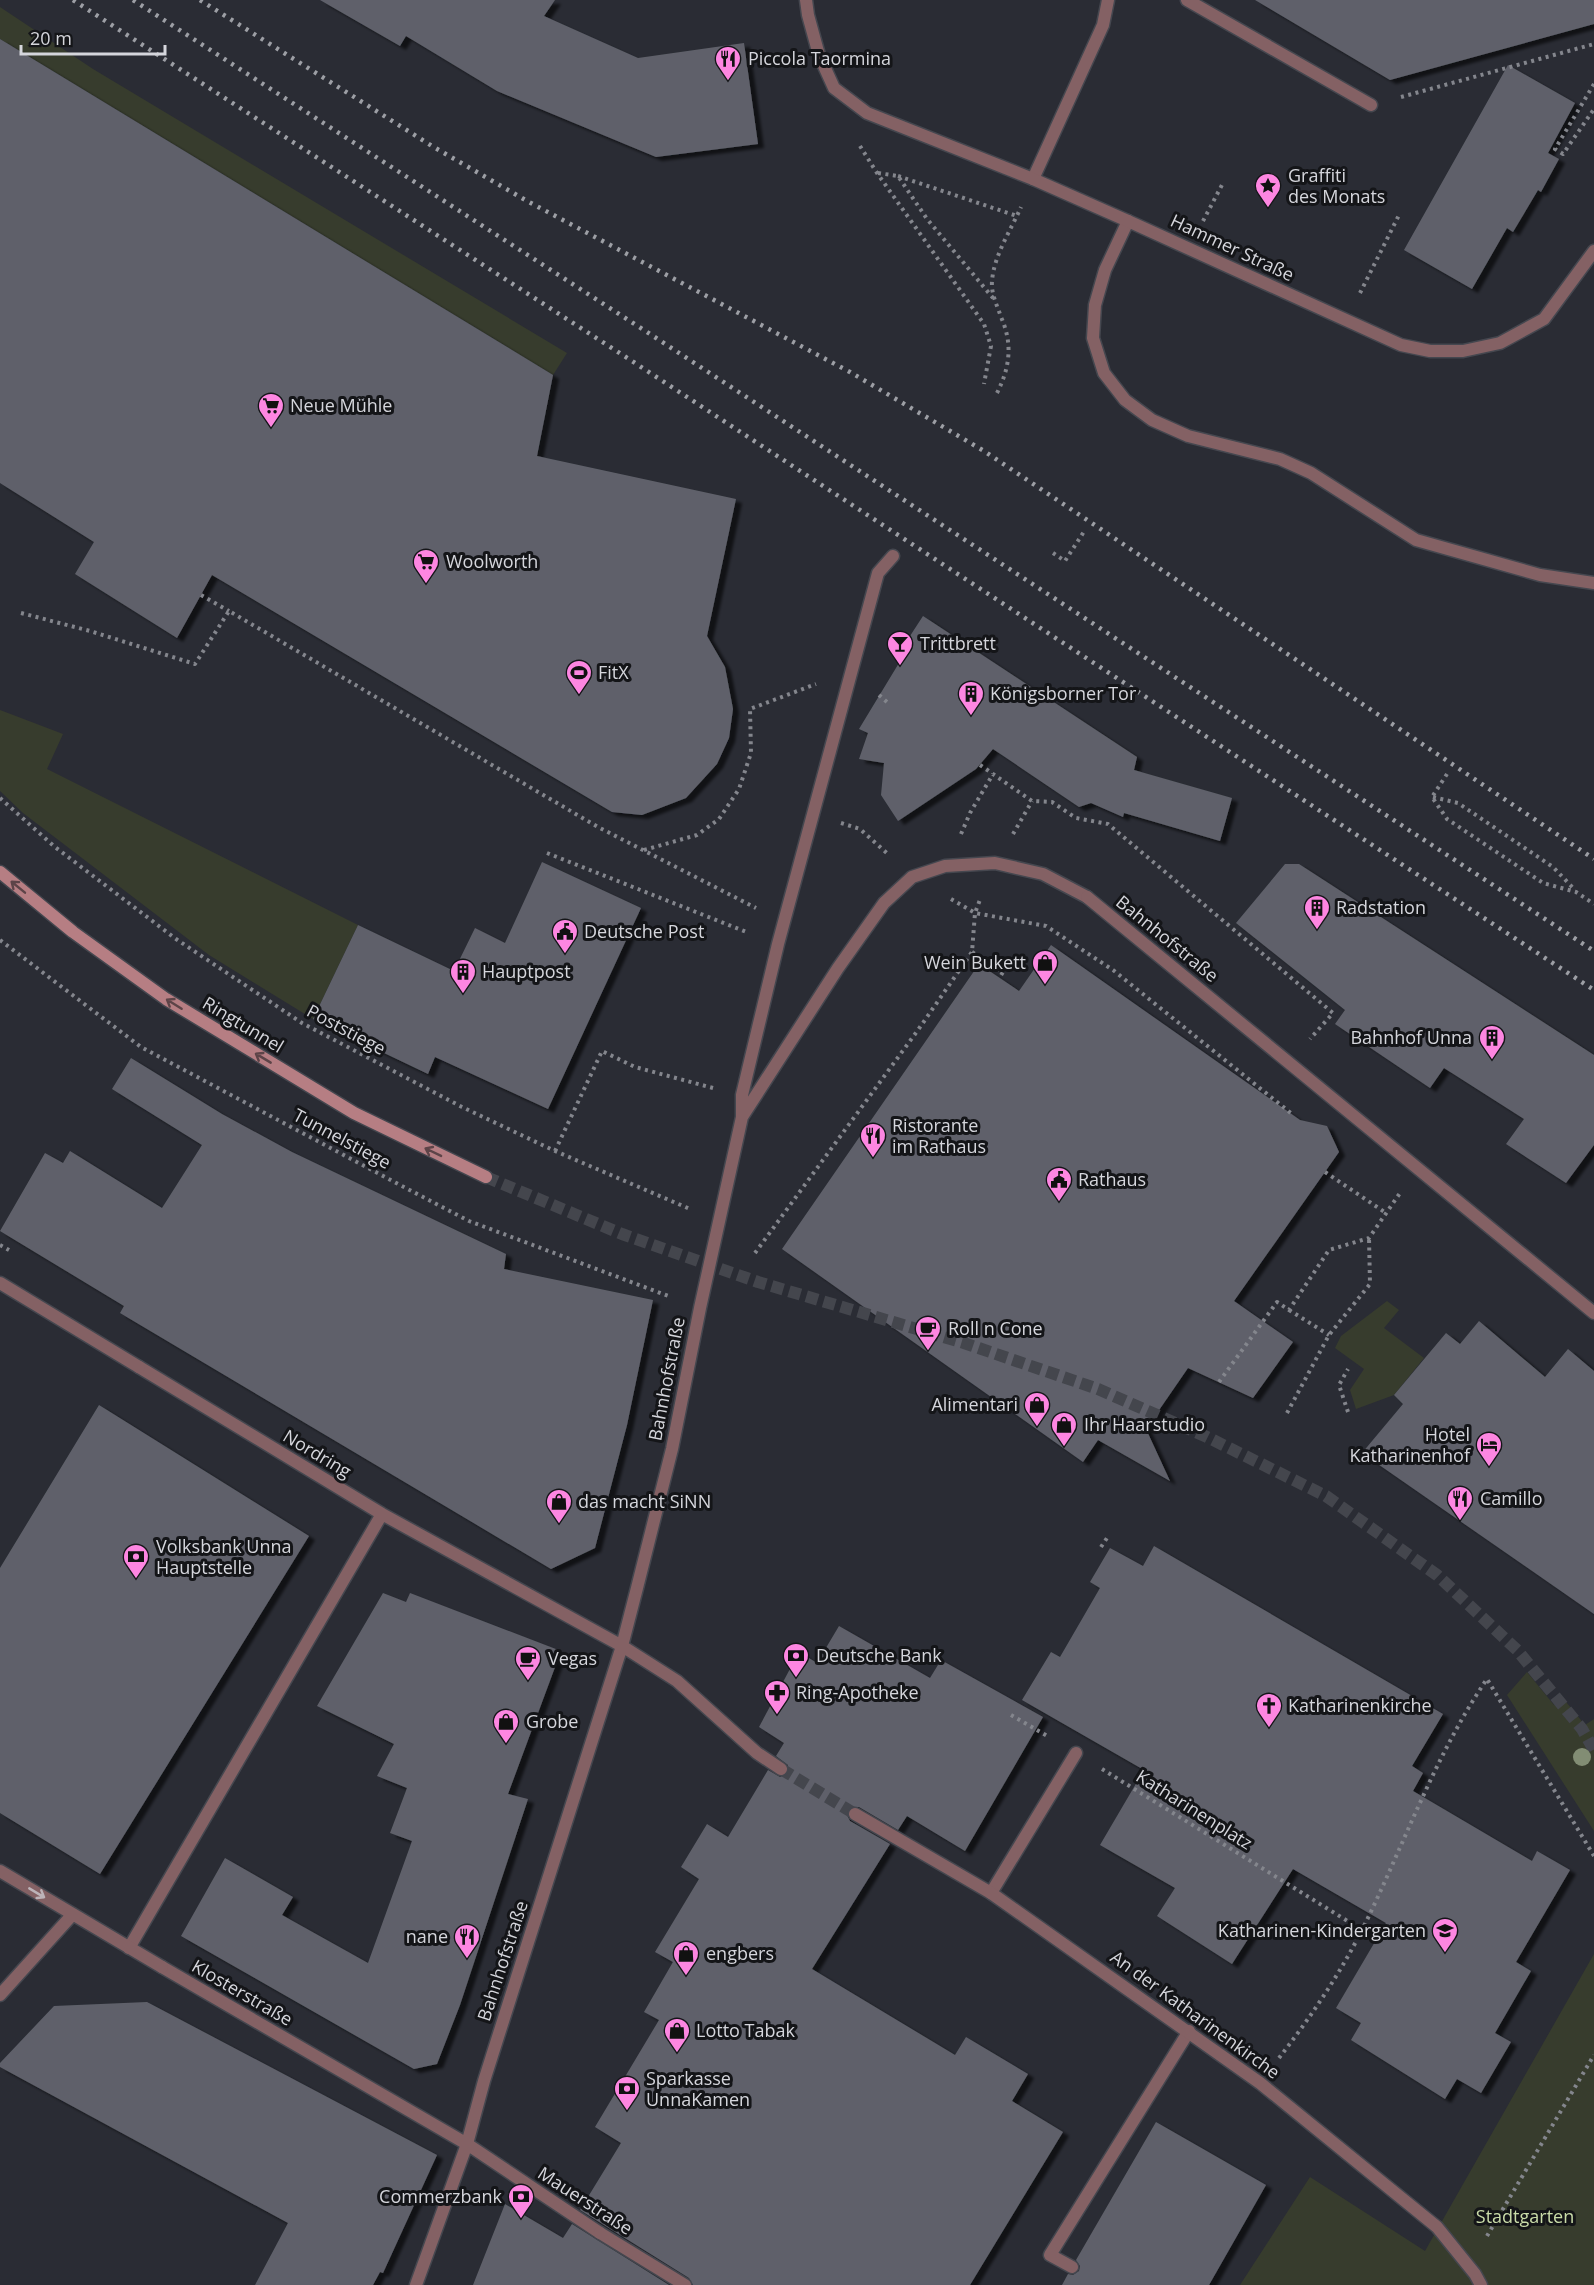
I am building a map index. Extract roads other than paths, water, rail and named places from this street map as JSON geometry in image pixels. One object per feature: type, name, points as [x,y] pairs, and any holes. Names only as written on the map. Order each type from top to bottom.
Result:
[{"type":"main road","name":"Ringtunnel","points":[[0,872],[73,932],[166,999],[354,1113],[486,1178]]},
{"type":"street","name":"Hammer Straße","points":[[806,0],[819,55],[834,88],[867,113],[1033,179],[1401,345],[1430,351],[1463,351],[1500,343],[1544,319],[1594,251]]},
{"type":"street","points":[[1033,179],[1103,25],[1108,0]]},
{"type":"street","points":[[1187,0],[1371,105]]},
{"type":"street","points":[[1128,221],[1105,270],[1098,293],[1093,338],[1104,373],[1125,400],[1152,420],[1188,436],[1280,459],[1311,473],[1416,540],[1540,575],[1594,583]]},
{"type":"street","name":"Bahnhofstraße","points":[[416,2285],[467,2144],[484,2080],[622,1646],[672,1449],[742,1117],[741,1095],[778,944],[878,573],[893,555]]},
{"type":"street","name":"Bahnhofstraße","points":[[742,1117],[851,949],[884,903],[912,877],[945,866],[995,863],[1043,874],[1087,897],[1594,1313]]},
{"type":"street","name":"Nordring","points":[[0,1283],[382,1514],[622,1646]]},
{"type":"street","points":[[129,1948],[382,1514]]},
{"type":"street","points":[[622,1646],[678,1681],[757,1753],[781,1769]]},
{"type":"street","points":[[991,1893],[1076,1753]]},
{"type":"street","name":"An der Katharinenkirche","points":[[855,1814],[991,1893],[1190,2031],[1260,2083],[1437,2227],[1478,2279]]},
{"type":"street","name":"Klosterstraße","points":[[0,1871],[467,2144]]},
{"type":"street","points":[[0,1995],[73,1914]]},
{"type":"street","points":[[1072,2267],[1050,2255],[1190,2031]]},
{"type":"street","name":"Mauerstraße","points":[[467,2144],[600,2233],[685,2285]]},
{"type":"tunnel","points":[[486,1177],[622,1234],[758,1282],[964,1343],[1098,1389],[1207,1437],[1326,1496],[1437,1575],[1517,1650],[1582,1729],[1594,1750]]},
{"type":"tunnel","points":[[781,1769],[855,1814]]},
{"type":"railway","points":[[73,0],[635,363],[1594,990]]},
{"type":"railway","points":[[133,0],[650,334],[1594,951]]},
{"type":"railway","points":[[200,0],[432,146],[527,201],[850,372],[984,451],[1594,859]]},
{"type":"place","name":"Piccola Taormina","points":[[728,82]]},
{"type":"place","name":"Graffiti des Monats","points":[[1268,209]]},
{"type":"place","name":"Neue Mühle","points":[[271,429]]},
{"type":"place","name":"Woolworth","points":[[426,585]]},
{"type":"place","name":"Trittbrett","points":[[900,667]]},
{"type":"place","name":"FitX","points":[[579,696]]},
{"type":"place","name":"Königsborner Tor","points":[[971,717]]},
{"type":"place","name":"Radstation","points":[[1317,931]]},
{"type":"place","name":"Deutsche Post","points":[[565,955]]},
{"type":"place","name":"Wein Bukett","points":[[1045,986]]},
{"type":"place","name":"Hauptpost","points":[[463,995]]},
{"type":"place","name":"Bahnhof Unna","points":[[1492,1061]]},
{"type":"place","name":"Ristorante im Rathaus","points":[[873,1159]]},
{"type":"place","name":"Rathaus","points":[[1059,1203]]},
{"type":"place","name":"Roll n Cone","points":[[928,1352]]},
{"type":"place","name":"Alimentari","points":[[1037,1428]]},
{"type":"place","name":"Ihr Haarstudio","points":[[1064,1448]]},
{"type":"place","name":"Hotel Katharinenhof","points":[[1489,1468]]},
{"type":"place","name":"Camillo","points":[[1460,1522]]},
{"type":"place","name":"das macht SiNN","points":[[559,1525]]},
{"type":"place","name":"Volksbank Unna Hauptstelle","points":[[136,1580]]},
{"type":"place","name":"Deutsche Bank","points":[[796,1679]]},
{"type":"place","name":"Vegas","points":[[528,1682]]},
{"type":"place","name":"Ring-Apotheke","points":[[777,1716]]},
{"type":"place","name":"Katharinenkirche","points":[[1269,1729]]},
{"type":"place","name":"Grobe","points":[[506,1745]]},
{"type":"place","name":"Katharinen-Kindergarten","points":[[1445,1954]]},
{"type":"place","name":"nane","points":[[467,1960]]},
{"type":"place","name":"engbers","points":[[686,1977]]},
{"type":"place","name":"Lotto Tabak","points":[[677,2054]]},
{"type":"place","name":"Sparkasse UnnaKamen","points":[[627,2112]]},
{"type":"place","name":"Commerzbank","points":[[521,2220]]},
{"type":"park label","name":"Stadtgarten","points":[[1525,2217]]}]
